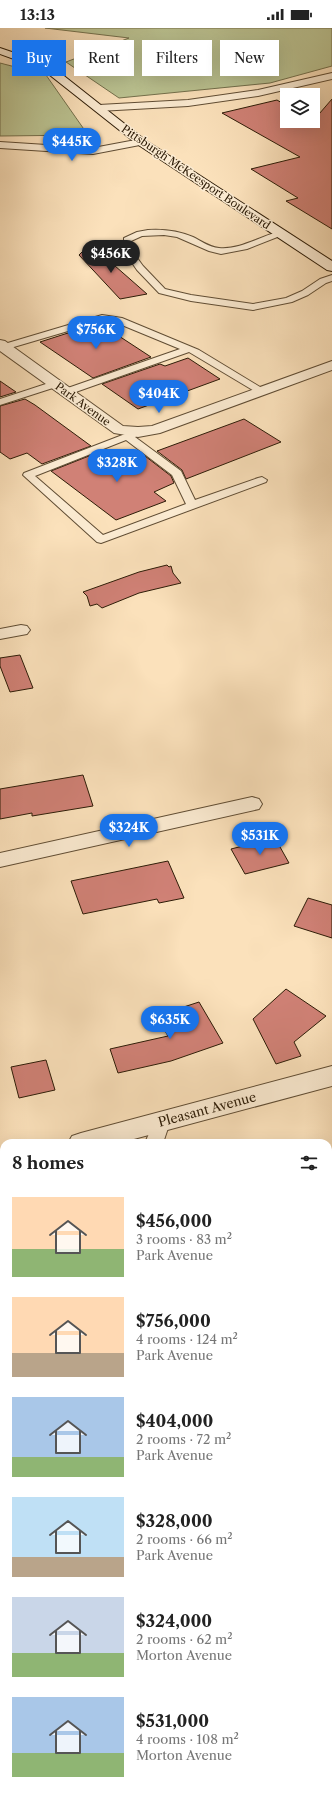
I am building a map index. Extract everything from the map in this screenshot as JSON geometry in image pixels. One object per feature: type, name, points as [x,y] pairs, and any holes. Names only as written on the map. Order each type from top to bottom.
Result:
[{"type":"street","name":"Pittsburgh McKeesport Boulevard","points":[[0,51],[40,64],[68,83],[141,142],[332,267]]},
{"type":"street","points":[[98,108],[188,103],[258,93],[332,76]]},
{"type":"street","points":[[0,145],[93,151],[141,142]]},
{"type":"street","name":"Park Avenue","points":[[2,345],[119,430],[133,434],[155,430],[260,390],[332,365]]},
{"type":"street","points":[[0,634],[21,630]]},
{"type":"street","points":[[0,860],[252,804]]},
{"type":"street","name":"Pleasant Avenue","points":[[110,1139],[158,1132],[332,1076]]},
{"type":"lane","points":[[281,234],[242,247],[221,251],[202,245],[186,237],[167,233],[148,233],[132,236],[127,240],[128,251],[140,268],[162,291],[191,298],[253,307],[289,300],[305,293],[323,281],[332,278]]},
{"type":"lane","points":[[2,345],[102,318],[119,320],[189,350],[260,390]]},
{"type":"lane","points":[[0,402],[61,388],[189,350]]},
{"type":"lane","points":[[192,505],[177,473],[133,434],[28,475],[101,540],[262,480]]},
{"type":"green space","points":[[45,28],[332,28],[332,66],[270,83],[119,98],[87,76],[134,76],[134,40],[124,40],[129,38]]},
{"type":"green space","points":[[74,59],[74,67],[66,62]]},
{"type":"green space","points":[[0,63],[12,66],[12,76],[47,76],[88,135],[0,136]]},
{"type":"building","points":[[332,99],[332,229],[286,201],[298,198],[251,169],[300,157],[222,113],[277,100],[280,102],[280,128],[320,128],[320,113]]},
{"type":"building","points":[[90,244],[147,294],[120,299],[79,255]]},
{"type":"building","points":[[99,323],[151,357],[93,378],[40,342]]},
{"type":"building","points":[[188,358],[220,379],[138,409],[102,384],[160,364],[165,366]]},
{"type":"building","points":[[0,381],[16,392],[0,397]]},
{"type":"building","points":[[25,399],[91,446],[42,464],[27,453],[10,459],[0,452],[0,406]]},
{"type":"building","points":[[244,419],[281,442],[186,479],[182,470],[157,451]]},
{"type":"building","points":[[99,452],[119,466],[145,456],[171,476],[174,483],[154,492],[166,501],[116,520],[51,471]]},
{"type":"building","points":[[167,565],[169,567],[171,566],[173,573],[181,583],[139,593],[102,608],[97,604],[90,606],[87,596],[83,592],[139,572]]},
{"type":"building","points":[[20,655],[33,688],[10,692],[0,666],[0,658]]},
{"type":"building","points":[[83,775],[93,806],[32,816],[32,813],[0,819],[0,789]]},
{"type":"building","points":[[275,838],[289,863],[245,874],[231,849]]},
{"type":"building","points":[[168,861],[184,898],[159,903],[157,899],[83,914],[71,881]]},
{"type":"building","points":[[308,898],[332,905],[332,938],[294,926]]},
{"type":"building","points":[[286,989],[326,1016],[294,1042],[301,1056],[276,1064],[253,1019]]},
{"type":"building","points":[[199,1002],[223,1043],[171,1061],[118,1073],[110,1049],[168,1036],[156,1016]]},
{"type":"building","points":[[46,1060],[55,1090],[19,1098],[11,1067]]}]
